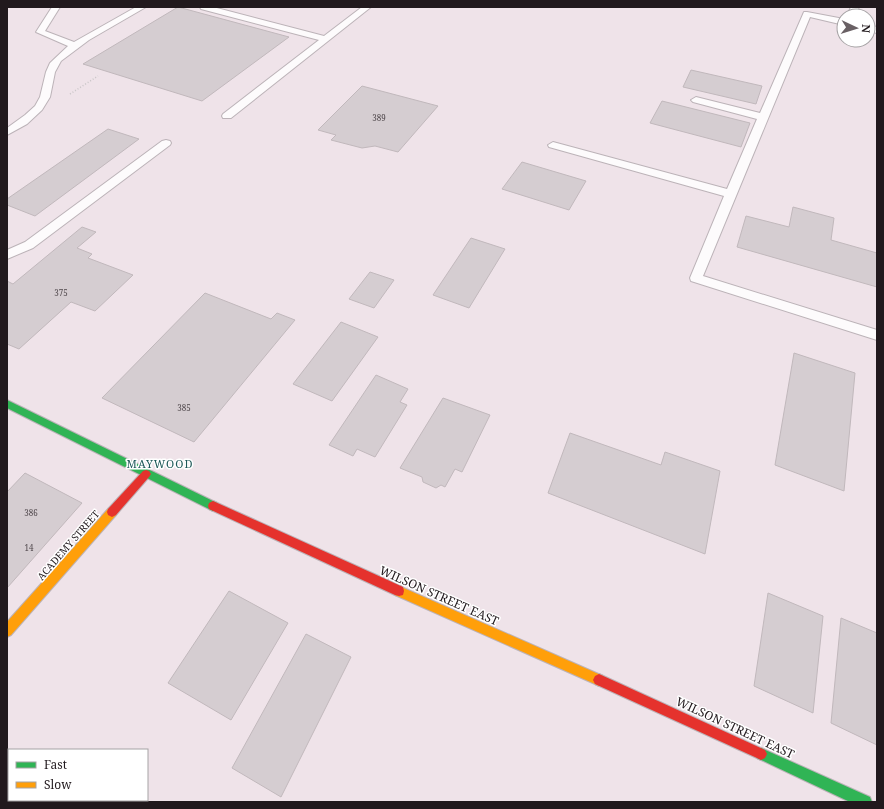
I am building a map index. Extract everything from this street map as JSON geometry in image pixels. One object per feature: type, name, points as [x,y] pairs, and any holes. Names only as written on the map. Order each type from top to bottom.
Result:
[{"type":"main road","name":"WILSON STREET EAST","points":[[7,404],[146,474],[462,620],[627,692],[866,802]]},
{"type":"main road","name":"ACADEMY STREET","points":[[7,632],[146,474]]},
{"type":"lane","points":[[56,7],[40,32],[75,46]]},
{"type":"lane","points":[[7,132],[25,121],[38,108],[45,98],[50,74],[57,60],[75,46],[142,7]]},
{"type":"lane","points":[[208,7],[326,39]]},
{"type":"lane","points":[[227,116],[367,7]]},
{"type":"lane","points":[[836,20],[807,14],[696,278],[877,335]]},
{"type":"lane","points":[[696,100],[763,117]]},
{"type":"lane","points":[[7,256],[29,245],[166,142]]},
{"type":"lane","points":[[553,145],[731,194]]},
{"type":"building","points":[[178,7],[289,37],[202,101],[83,64]]},
{"type":"building","points":[[691,70],[762,86],[756,104],[683,87]]},
{"type":"building","points":[[362,86],[438,106],[398,152],[375,146],[362,148],[331,140],[336,135],[318,130]]},
{"type":"building","points":[[662,101],[750,123],[741,147],[650,123]]},
{"type":"building","points":[[108,129],[139,139],[35,216],[7,205],[7,199]]},
{"type":"building","points":[[522,162],[586,181],[569,210],[502,189]]},
{"type":"building","points":[[793,207],[834,218],[831,240],[877,253],[877,287],[737,247],[746,216],[789,227]]},
{"type":"building","points":[[82,227],[96,232],[77,248],[92,254],[88,258],[133,275],[95,311],[71,302],[19,349],[7,344],[7,281],[13,284]]},
{"type":"building","points":[[471,238],[505,249],[469,308],[433,295]]},
{"type":"building","points":[[370,272],[394,280],[374,308],[349,299]]},
{"type":"building","points":[[205,293],[271,319],[277,313],[295,320],[194,442],[102,398]]},
{"type":"building","points":[[341,322],[378,337],[332,401],[293,384]]},
{"type":"building","points":[[794,353],[855,373],[844,491],[775,465]]},
{"type":"building","points":[[376,375],[408,389],[400,402],[407,405],[375,457],[357,449],[353,456],[329,445]]},
{"type":"building","points":[[443,398],[490,415],[462,472],[455,469],[445,487],[441,485],[436,488],[423,482],[422,477],[400,468]]},
{"type":"building","points":[[570,433],[661,465],[665,452],[720,471],[705,554],[548,493]]},
{"type":"building","points":[[25,473],[82,503],[7,588],[7,492]]},
{"type":"building","points":[[229,591],[288,623],[231,720],[168,683]]},
{"type":"building","points":[[768,593],[823,616],[813,713],[754,686]]},
{"type":"building","points":[[841,618],[877,633],[877,745],[831,723]]},
{"type":"building","points":[[306,634],[351,657],[281,797],[232,768]]},
{"type":"traffic: fast","points":[[7,404],[213,506]]},
{"type":"traffic: fast","points":[[761,754],[865,802]]},
{"type":"traffic: slow","points":[[7,631],[112,512]]},
{"type":"traffic: slow","points":[[399,591],[599,680]]},
{"type":"traffic: jam","points":[[112,512],[146,474]]},
{"type":"traffic: jam","points":[[213,506],[399,591]]},
{"type":"traffic: jam","points":[[599,680],[761,754]]},
{"type":"district","name":"MAYWOOD","points":[[160,464]]}]
